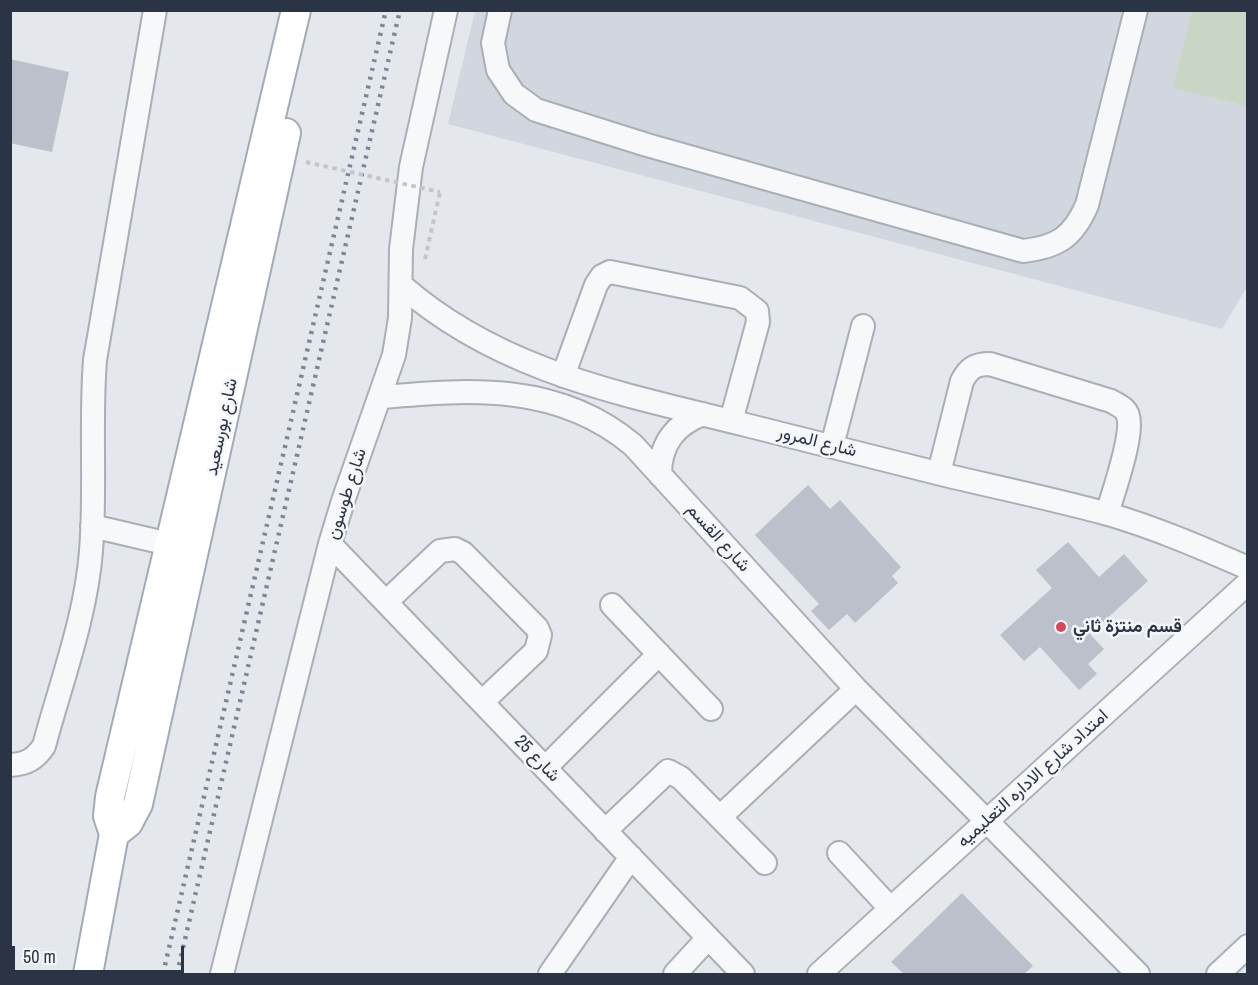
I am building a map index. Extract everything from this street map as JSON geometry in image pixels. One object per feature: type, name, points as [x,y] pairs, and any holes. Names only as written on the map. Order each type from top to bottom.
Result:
[{"type":"main road","name":"شارع بورسعيد","points":[[88,975],[114,834],[108,816],[108,806],[168,544],[296,10]]},
{"type":"main road","name":"شارع بورسعيد","points":[[114,834],[128,823],[138,804],[314,10]]},
{"type":"street","points":[[10,765],[26,764],[44,746],[83,604],[90,561],[92,526],[92,393],[95,360],[155,10]]},
{"type":"street","name":"شارع طوسون","points":[[222,975],[330,544],[342,501],[381,397],[394,355],[400,318],[401,249],[411,167],[446,10]]},
{"type":"street","points":[[500,10],[493,43],[498,70],[514,94],[536,110],[647,145],[1023,251],[1044,249],[1064,239],[1078,224],[1087,205],[1136,10]]},
{"type":"street","points":[[563,376],[596,285],[602,276],[610,272],[741,298],[758,311],[758,322],[731,421]]},
{"type":"street","name":"شارع المرور","points":[[401,285],[448,322],[484,344],[523,362],[563,376],[703,414],[1107,514],[1176,537],[1248,568]]},
{"type":"street","points":[[832,446],[863,326]]},
{"type":"street","points":[[939,473],[962,381],[968,370],[979,364],[990,364],[1111,401],[1121,406],[1128,414],[1130,429],[1107,514]]},
{"type":"street","name":"شارع القسم","points":[[381,397],[457,392],[551,400],[570,406],[604,423],[633,446],[856,689],[1138,975]]},
{"type":"street","points":[[660,475],[664,448],[670,437],[690,419],[703,414]]},
{"type":"street","points":[[92,526],[168,544]]},
{"type":"street","name":"شارع 25","points":[[330,544],[744,975]]},
{"type":"street","points":[[386,602],[440,551],[455,549],[463,553],[537,628],[540,635],[536,651],[482,702]]},
{"type":"street","name":"امتداد شارع الاداره التعليميه","points":[[819,975],[889,907],[986,822],[1248,583]]},
{"type":"street","points":[[612,605],[711,710]]},
{"type":"street","points":[[545,768],[659,654]]},
{"type":"street","points":[[720,817],[856,689]]},
{"type":"street","points":[[605,831],[668,771],[681,778],[765,863]]},
{"type":"street","points":[[839,853],[889,907]]},
{"type":"street","points":[[550,975],[631,857]]},
{"type":"street","points":[[675,975],[708,938]]},
{"type":"street","points":[[1218,975],[1248,946]]},
{"type":"path","points":[[306,162],[440,192],[423,268]]},
{"type":"shaded area","points":[[475,11],[1247,11],[1247,287],[1222,329],[448,124]]},
{"type":"green space","points":[[1192,11],[1247,11],[1247,106],[1173,88]]},
{"type":"building","points":[[10,59],[69,72],[52,152],[10,143]]},
{"type":"building","points":[[808,485],[830,509],[840,500],[901,567],[892,576],[898,583],[855,623],[847,614],[829,630],[811,611],[819,604],[755,535]]},
{"type":"building","points":[[1068,542],[1099,577],[1124,554],[1148,581],[1090,634],[1104,649],[1088,664],[1097,674],[1079,690],[1040,647],[1024,661],[1000,635],[1052,588],[1036,570]]},
{"type":"building","points":[[962,893],[1033,966],[1024,974],[904,974],[891,962]]},
{"type":"railway","points":[[163,974],[386,10]]},
{"type":"railway","points":[[177,974],[400,10]]},
{"type":"place","name":"قسم منتزة ثاني","points":[[1061,627]]}]
